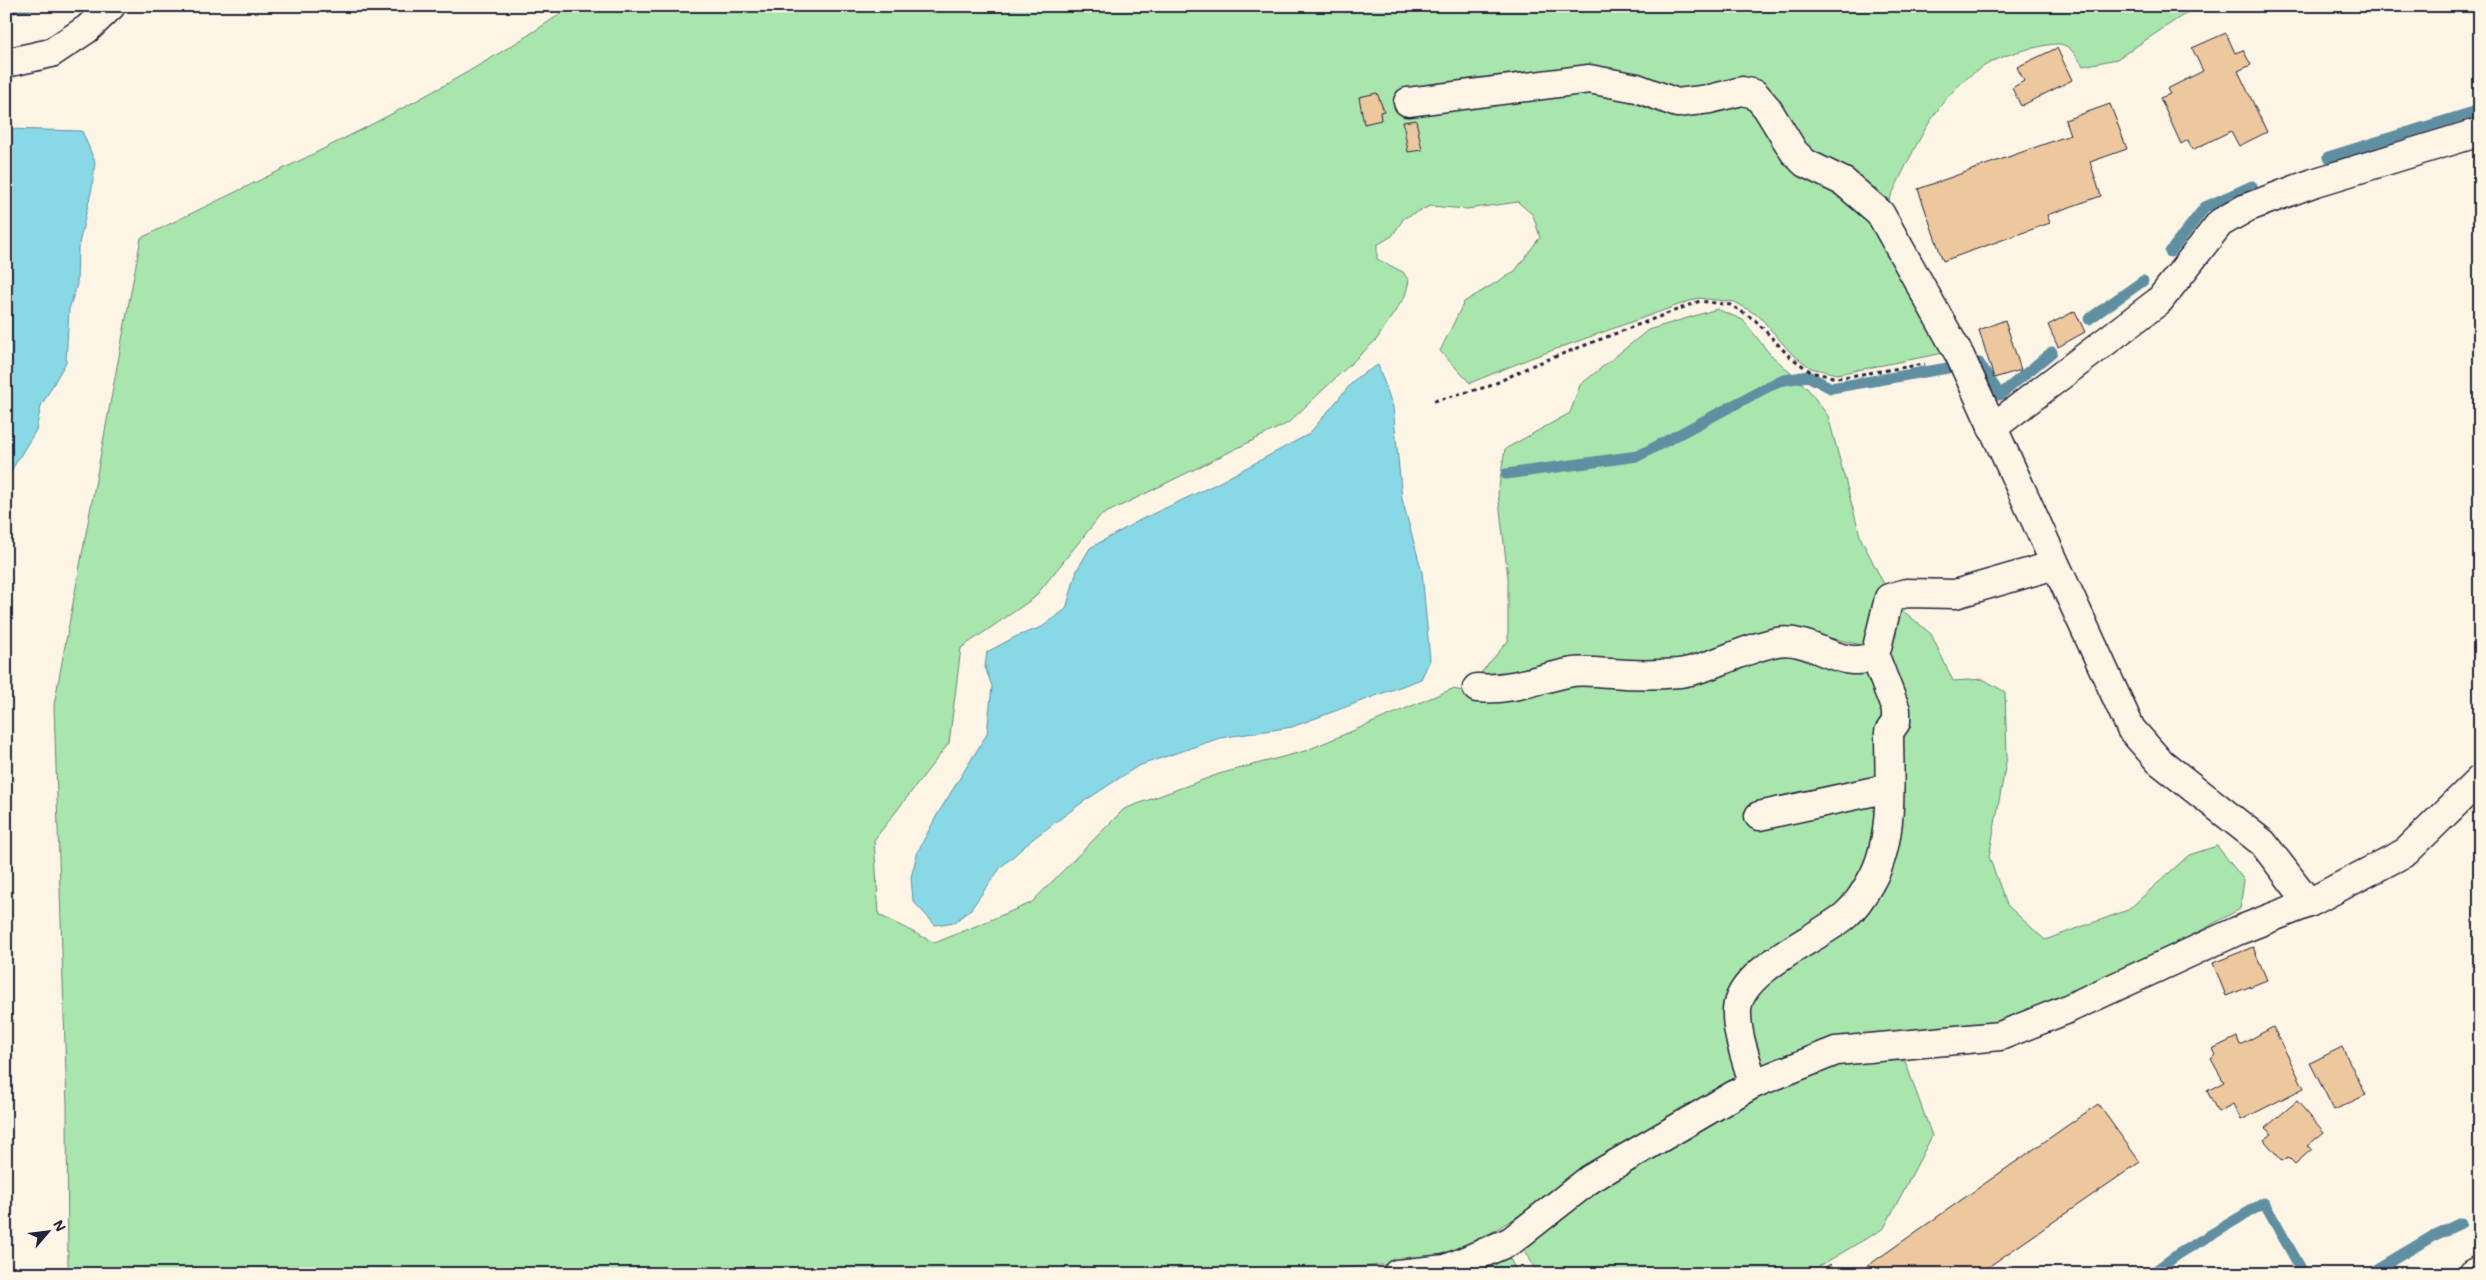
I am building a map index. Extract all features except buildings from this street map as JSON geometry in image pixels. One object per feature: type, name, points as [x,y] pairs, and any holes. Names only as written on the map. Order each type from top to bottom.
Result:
[{"type":"street","points":[[6,63],[51,53],[87,29],[112,6]]},
{"type":"street","points":[[1408,102],[1589,79],[1636,88],[1676,103],[1710,99],[1742,91],[1755,94],[1794,152],[1805,163],[1844,182],[1880,213],[1960,356],[2131,729],[2159,761],[2263,843],[2309,903]]},
{"type":"street","points":[[1992,428],[2158,301],[2220,223],[2246,208],[2314,183],[2480,132]]},
{"type":"street","points":[[1753,1084],[1737,1026],[1737,1007],[1743,990],[1765,970],[1847,914],[1872,881],[1880,859],[1889,815],[1888,732],[1896,722],[1896,710],[1875,656],[1889,598],[1906,593],[1955,594],[2055,565]]},
{"type":"street","points":[[1477,688],[1492,690],[1518,687],[1576,671],[1648,676],[1682,672],[1778,642],[1810,646],[1844,659],[1863,661],[1875,656]]},
{"type":"street","points":[[1397,1274],[1446,1269],[1511,1241],[1590,1179],[1753,1084],[1836,1051],[2000,1036],[2063,1010],[2236,931],[2309,903],[2406,852],[2480,779]]},
{"type":"street","points":[[1759,816],[1889,788]]},
{"type":"street","points":[[2474,1274],[2480,1270]]},
{"type":"path","points":[[1434,401],[1490,386],[1531,366],[1700,301],[1731,305],[1755,320],[1788,355],[1811,372],[1837,378],[1960,356]]},
{"type":"green space","points":[[572,6],[2197,6],[2117,59],[2083,66],[2067,47],[2051,44],[2002,57],[1977,71],[1956,89],[1938,109],[1923,133],[1883,212],[1868,193],[1847,176],[1806,157],[1792,140],[1766,96],[1756,88],[1740,85],[1707,94],[1668,95],[1637,82],[1601,75],[1556,76],[1404,95],[1407,108],[1500,94],[1574,86],[1601,86],[1633,94],[1656,105],[1674,109],[1712,106],[1740,98],[1752,102],[1762,112],[1787,154],[1797,165],[1841,187],[1877,222],[1949,352],[1837,374],[1811,368],[1791,353],[1759,316],[1735,302],[1698,298],[1531,358],[1470,383],[1440,351],[1464,302],[1515,271],[1540,237],[1533,215],[1518,202],[1467,209],[1430,206],[1404,218],[1392,236],[1377,245],[1377,259],[1403,272],[1409,281],[1405,296],[1377,339],[1288,423],[1100,516],[1034,598],[961,648],[949,743],[874,840],[879,915],[935,943],[1031,903],[1124,809],[1219,774],[1305,751],[1452,689],[1493,696],[1532,690],[1555,682],[1579,678],[1658,680],[1684,677],[1775,650],[1812,652],[1839,666],[1853,668],[1871,665],[1891,719],[1883,730],[1882,785],[1755,812],[1757,821],[1883,794],[1882,822],[1877,850],[1867,878],[1860,890],[1836,914],[1754,969],[1738,987],[1732,1002],[1731,1020],[1745,1076],[1670,1116],[1520,1215],[1464,1249],[1443,1257],[1417,1262],[1272,1274],[68,1274],[67,1105],[54,705],[141,238],[361,130],[415,101],[521,40]]},
{"type":"green space","points":[[1717,309],[1743,320],[1769,353],[1808,389],[1828,416],[1861,539],[1888,592],[1871,647],[1822,636],[1680,665],[1474,681],[1508,641],[1508,577],[1498,493],[1505,449],[1570,413],[1580,385],[1648,330]]},
{"type":"green space","points":[[1895,604],[1931,634],[1953,681],[1983,679],[2005,692],[2007,757],[1989,857],[2007,905],[2045,940],[2128,910],[2189,855],[2217,846],[2244,880],[2240,909],[2158,954],[1994,1026],[1826,1042],[1795,1052],[1756,1071],[1743,1006],[1749,992],[1820,939],[1895,815],[1881,658]]},
{"type":"green space","points":[[1871,1060],[1905,1061],[1932,1136],[1884,1228],[1806,1274],[1537,1274],[1522,1243],[1673,1142],[1758,1096],[1829,1067]]},
{"type":"green space","points":[[1507,1253],[1518,1274],[1468,1274]]},
{"type":"water","points":[[6,129],[82,131],[95,162],[92,188],[78,248],[77,284],[69,309],[66,362],[41,406],[36,430],[6,479]]},
{"type":"water","points":[[1378,365],[1393,407],[1402,499],[1422,572],[1430,660],[1421,679],[1292,727],[1220,738],[1138,766],[1083,802],[1034,838],[1001,867],[971,909],[955,922],[935,925],[913,901],[911,877],[918,851],[937,815],[987,734],[992,686],[985,667],[987,652],[1017,636],[1042,627],[1066,609],[1077,570],[1090,548],[1140,520],[1216,484],[1309,434],[1356,378]]},
{"type":"waterway","points":[[6,9],[29,6]]},
{"type":"waterway","points":[[2328,157],[2480,110]]},
{"type":"waterway","points":[[2170,252],[2205,207],[2252,186]]},
{"type":"waterway","points":[[2089,319],[2143,281]]},
{"type":"waterway","points":[[1979,363],[2000,395],[2052,352]]},
{"type":"waterway","points":[[1506,474],[1638,456],[1779,381],[1808,376],[1831,388],[1948,368]]},
{"type":"waterway","points":[[2151,1274],[2180,1253],[2264,1203],[2304,1274]]},
{"type":"waterway","points":[[2369,1274],[2433,1236],[2461,1223]]}]
